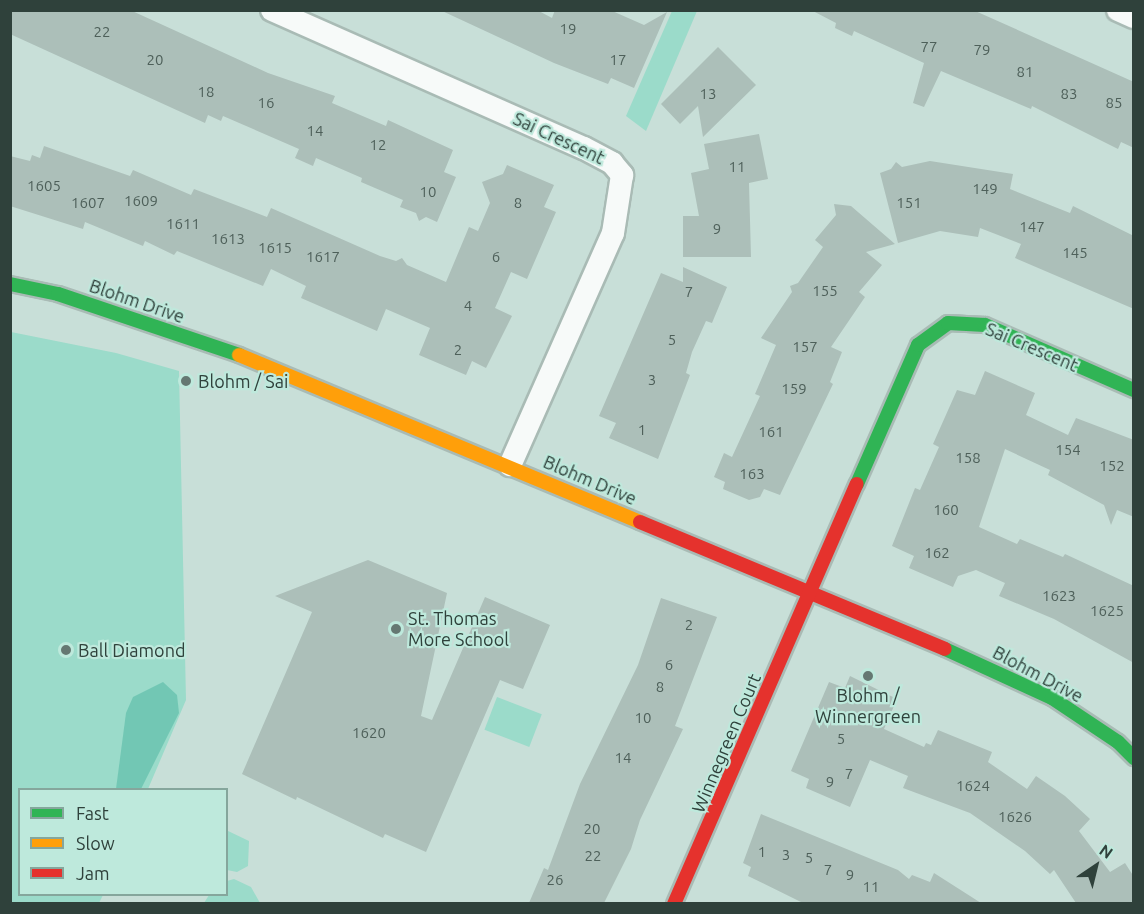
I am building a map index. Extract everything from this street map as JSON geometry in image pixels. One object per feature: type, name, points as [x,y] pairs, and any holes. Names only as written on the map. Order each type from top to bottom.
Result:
[{"type":"street","name":"Sai Crescent","points":[[272,10],[584,148],[612,162],[622,175],[614,233],[510,465]]},
{"type":"street","points":[[1118,10],[1134,17]]},
{"type":"street","name":"Blohm Drive","points":[[10,284],[58,294],[234,354],[510,465],[808,595],[1006,675],[1052,698],[1118,742],[1134,758]]},
{"type":"street","name":"Sai Crescent","points":[[808,595],[918,345],[948,322],[985,325],[1134,390]]},
{"type":"street","name":"Winnegreen Court","points":[[674,903],[808,595]]},
{"type":"green space","points":[[672,11],[697,11],[646,131],[626,116]]},
{"type":"green space","points":[[11,332],[116,353],[179,371],[186,700],[148,788],[18,788],[18,896],[102,896],[99,903],[11,904]]},
{"type":"green space","points":[[163,682],[177,695],[179,713],[142,788],[116,788],[126,713],[133,697]]},
{"type":"green space","points":[[497,697],[542,714],[529,747],[484,730]]},
{"type":"green space","points":[[228,831],[249,841],[248,866],[237,872],[228,870]]},
{"type":"green space","points":[[234,879],[251,887],[260,903],[204,903],[208,896],[228,896],[228,881]]},
{"type":"building","points":[[10,10],[130,10],[268,73],[335,96],[332,103],[386,126],[388,120],[453,150],[444,172],[456,177],[437,222],[426,217],[419,221],[416,213],[400,207],[403,200],[361,182],[362,178],[316,158],[313,166],[295,158],[299,149],[223,116],[221,121],[208,115],[205,123],[10,34]]},
{"type":"building","points":[[440,10],[537,10],[552,18],[555,10],[610,10],[644,25],[667,12],[634,88],[611,78],[608,84],[554,63]]},
{"type":"building","points":[[811,10],[973,10],[1134,82],[1134,148],[1121,142],[1118,149],[1032,106],[1031,109],[941,71],[924,107],[913,103],[924,63],[854,31],[852,36],[835,28],[836,23]]},
{"type":"building","points":[[718,47],[756,85],[703,137],[698,106],[680,124],[661,104]]},
{"type":"building","points":[[759,134],[768,179],[749,183],[751,257],[683,257],[683,216],[699,216],[691,173],[709,169],[704,144]]},
{"type":"building","points":[[44,146],[130,176],[133,170],[191,195],[194,189],[267,217],[271,208],[380,256],[396,261],[402,258],[407,265],[446,282],[469,227],[478,231],[490,203],[482,182],[503,174],[507,165],[554,185],[544,207],[556,212],[527,279],[511,272],[495,308],[512,316],[486,368],[472,361],[466,375],[419,355],[430,328],[386,309],[377,331],[301,298],[306,286],[271,269],[263,286],[177,251],[174,255],[145,241],[143,246],[85,222],[83,229],[10,206],[10,156],[30,161],[32,155],[40,158]]},
{"type":"building","points":[[930,161],[1013,174],[1010,189],[1070,213],[1073,206],[1134,236],[1134,309],[1015,258],[1021,244],[980,228],[978,237],[940,231],[898,243],[880,173],[891,169],[896,162],[902,167]]},
{"type":"building","points":[[834,204],[851,206],[895,244],[866,252],[882,265],[859,292],[865,297],[831,347],[842,352],[830,382],[833,384],[780,495],[764,489],[760,497],[749,500],[723,489],[725,482],[714,477],[724,453],[732,457],[760,396],[755,394],[776,345],[761,338],[792,292],[790,286],[798,283],[823,247],[815,240],[836,215]]},
{"type":"building","points":[[683,267],[727,287],[712,323],[706,321],[692,352],[686,373],[690,375],[658,459],[609,438],[616,423],[599,416],[661,273],[683,282]]},
{"type":"building","points":[[985,371],[1035,393],[1026,415],[1068,435],[1076,418],[1134,440],[1134,517],[1117,510],[1111,525],[1104,505],[1048,475],[1050,470],[1005,449],[979,527],[1017,544],[1020,539],[1063,557],[1065,554],[1134,586],[1134,663],[1054,619],[999,596],[1005,583],[976,570],[958,576],[953,587],[909,568],[914,556],[892,546],[915,488],[920,490],[939,447],[933,444],[957,390],[975,395]]},
{"type":"building","points":[[368,560],[447,593],[421,716],[432,720],[485,597],[550,625],[523,689],[500,680],[426,852],[385,834],[383,838],[242,774],[312,612],[275,596]]},
{"type":"building","points":[[661,598],[717,617],[675,726],[683,729],[640,820],[631,849],[604,903],[529,903],[544,868],[548,870],[580,784],[638,665]]},
{"type":"building","points":[[850,676],[897,699],[884,729],[924,747],[926,743],[931,745],[938,730],[992,752],[988,762],[1027,789],[1036,776],[1065,796],[1090,819],[1079,831],[1110,872],[1125,863],[1134,877],[1134,903],[1076,903],[1054,870],[1050,874],[1025,851],[970,813],[903,788],[908,776],[870,760],[850,807],[806,788],[809,779],[791,771],[829,682],[845,688]]},
{"type":"building","points":[[761,814],[898,870],[909,879],[912,875],[930,882],[934,873],[981,903],[803,903],[748,876],[751,867],[743,863]]},
{"type":"traffic: fast","points":[[10,284],[58,294],[239,355]]},
{"type":"traffic: fast","points":[[857,484],[918,345],[948,323],[985,325],[1134,390]]},
{"type":"traffic: fast","points":[[945,649],[1052,698],[1118,742],[1134,758]]},
{"type":"traffic: slow","points":[[239,355],[640,522]]},
{"type":"traffic: jam","points":[[674,904],[857,484]]},
{"type":"traffic: jam","points":[[640,522],[945,649]]},
{"type":"place","name":"Blohm / Sai","points":[[186,381]]},
{"type":"place","name":"St. Thomas More School","points":[[396,629]]},
{"type":"place","name":"Ball Diamond","points":[[66,650]]},
{"type":"place","name":"Blohm / Winnergreen","points":[[868,676]]}]
